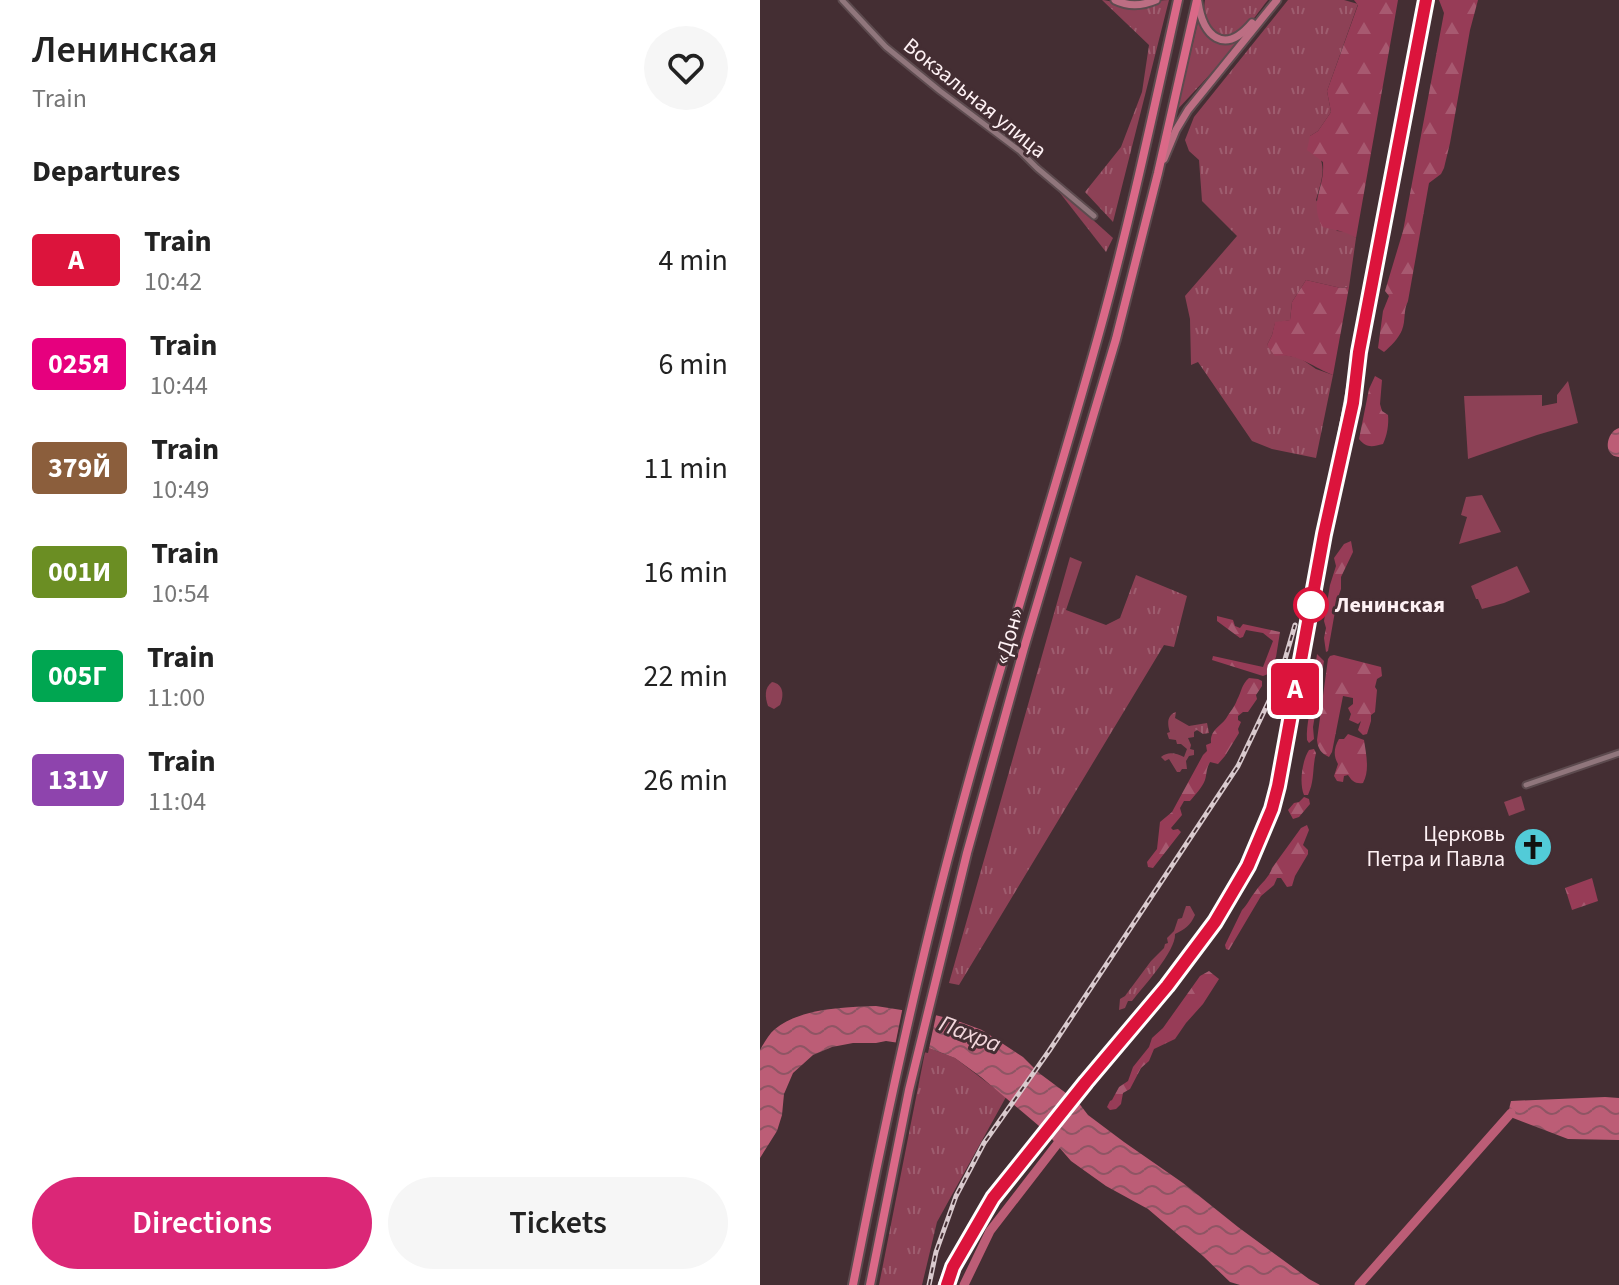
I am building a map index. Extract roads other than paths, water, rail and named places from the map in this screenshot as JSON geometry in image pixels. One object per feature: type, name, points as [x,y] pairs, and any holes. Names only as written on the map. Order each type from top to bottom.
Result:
[{"type":"highway","name":"«Дон»","points":[[853,1285],[894,1086],[948,857],[1119,255],[1178,0]]},
{"type":"highway","name":"«Дон»","points":[[870,1285],[932,991],[1005,717],[1134,272],[1197,0]]},
{"type":"main road","points":[[1115,0],[1134,5],[1156,0]]},
{"type":"main road","points":[[1197,0],[1200,19],[1208,32],[1229,39],[1246,30],[1274,0]]},
{"type":"main road","points":[[1158,173],[1181,121],[1274,0]]},
{"type":"street","name":"Вокзальная улица","points":[[842,0],[886,47],[1020,151],[1094,216]]},
{"type":"street","points":[[1526,785],[1619,753]]},
{"type":"water","points":[[1619,428],[1619,457],[1610,453],[1608,444],[1611,434]]},
{"type":"water","name":"Пахра","points":[[876,1006],[919,1011],[982,1030],[1023,1057],[1078,1102],[1088,1115],[1320,1285],[1240,1285],[1230,1282],[1148,1209],[1106,1186],[1071,1161],[1045,1131],[981,1077],[955,1058],[926,1047],[886,1041],[853,1043],[813,1055],[793,1073],[784,1094],[777,1131],[760,1158],[760,1050],[769,1036],[786,1022],[810,1013]]},
{"type":"water","points":[[1619,1098],[1619,1140],[1568,1139],[1513,1118],[1509,1109],[1511,1101]]},
{"type":"waterway","points":[[1359,1285],[1511,1113]]},
{"type":"waterway","points":[[964,1285],[990,1231],[1062,1135]]},
{"type":"railway","points":[[940,1285],[956,1250],[989,1195],[1163,983],[1210,919],[1243,863],[1267,807],[1280,760],[1420,0]]},
{"type":"railway","points":[[929,1285],[936,1252],[956,1196],[984,1143],[1049,1051],[1238,766],[1279,680],[1295,625]]},
{"type":"train","name":"A","points":[[947,1285],[953,1267],[993,1198],[1167,986],[1215,922],[1248,866],[1272,809],[1324,534],[1353,403],[1359,352],[1426,0]]},
{"type":"place","name":"Ленинская","points":[[1311,605]]},
{"type":"place","name":"Церковь Петра и Павла","points":[[1533,847]]}]
